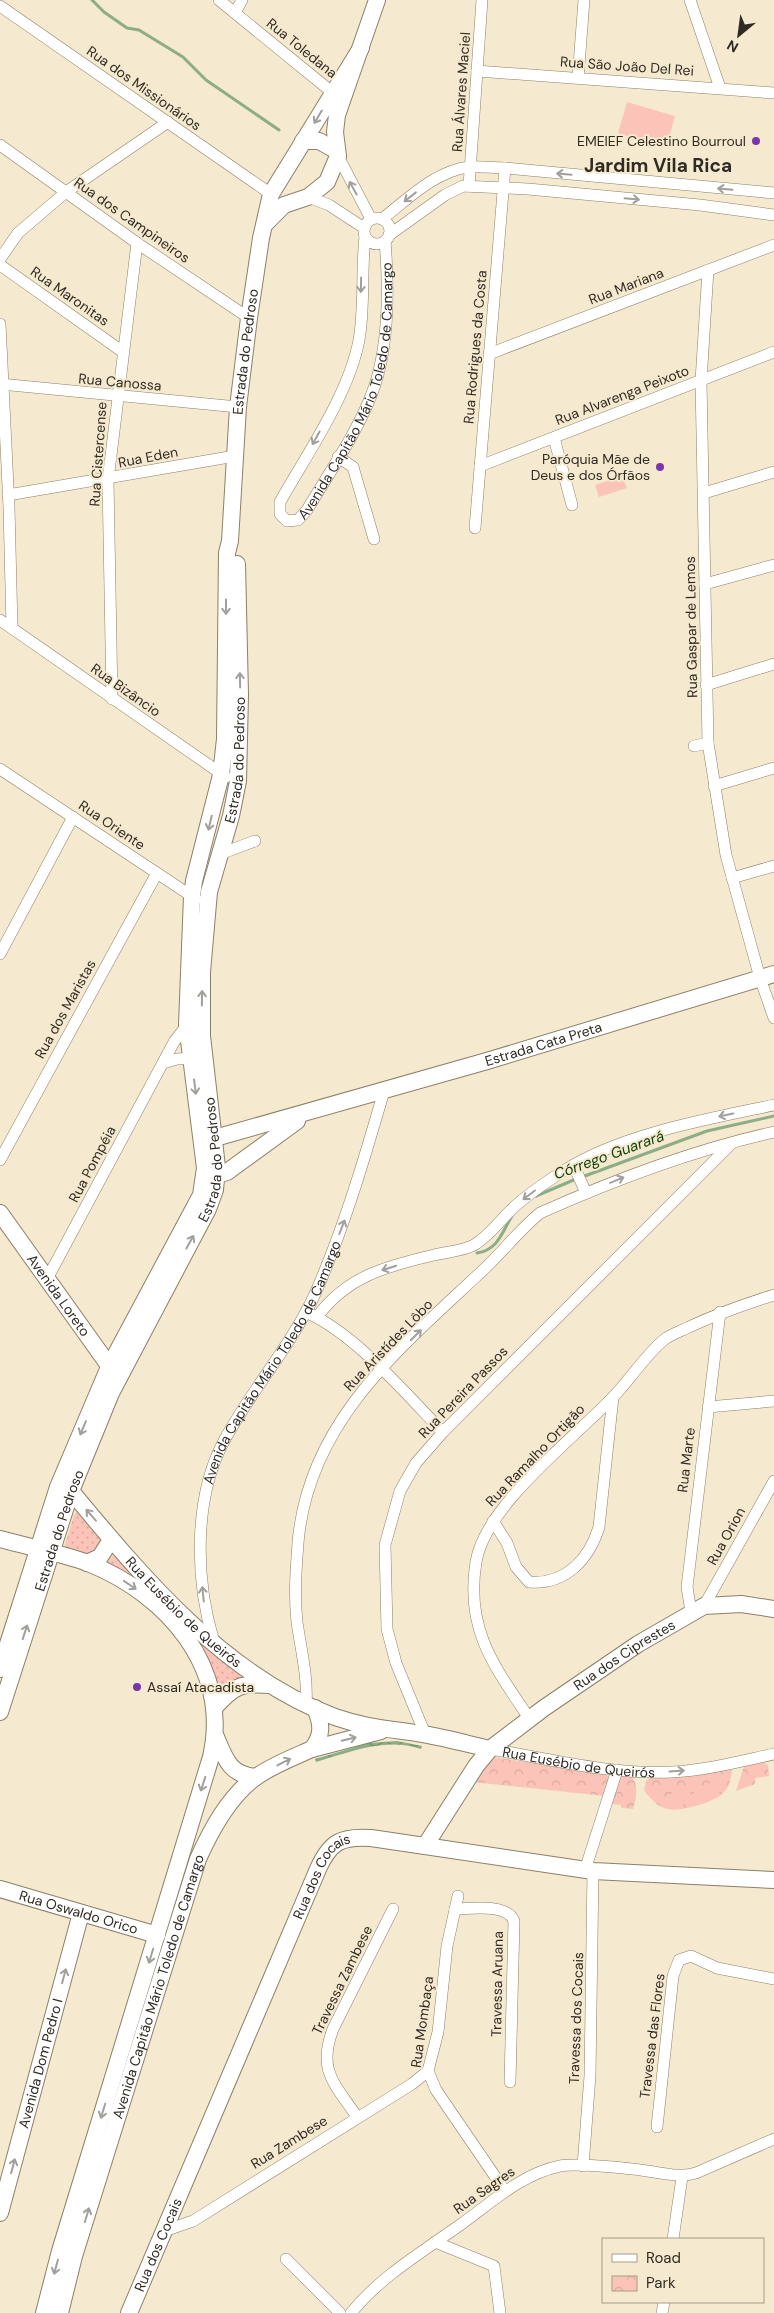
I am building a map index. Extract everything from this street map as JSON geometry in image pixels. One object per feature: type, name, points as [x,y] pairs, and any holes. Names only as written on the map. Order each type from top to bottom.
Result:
[{"type":"main road","name":"Estrada do Pedroso","points":[[0,1712],[4,1665],[45,1551],[64,1489],[113,1372],[197,1204],[203,1183],[211,1172],[194,1022],[192,896],[194,881],[221,775],[225,734],[227,553],[230,541],[238,407],[249,318],[264,224],[271,194],[303,141],[337,96],[361,48],[377,0]]},
{"type":"main road","name":"Estrada do Pedroso","points":[[264,224],[276,210],[303,198],[327,182],[337,154],[335,132],[337,96]]},
{"type":"main road","points":[[303,141],[319,141],[337,154]]},
{"type":"main road","points":[[271,194],[303,198]]},
{"type":"main road","name":"Estrada do Pedroso","points":[[194,1022],[206,906],[234,804],[238,781],[240,695],[239,608],[236,556],[230,541]]},
{"type":"main road","name":"Estrada Cata Preta","points":[[208,1143],[767,976]]},
{"type":"main road","name":"Estrada Cata Preta","points":[[211,1172],[227,1172],[274,1136],[312,1112]]},
{"type":"main road","points":[[254,1128],[260,1137],[255,1152]]},
{"type":"main road","name":"Avenida Loreto","points":[[0,1213],[113,1372]]},
{"type":"main road","name":"Rua Eusébio de Queirós","points":[[64,1489],[156,1589],[214,1642],[268,1685],[310,1706],[343,1719],[386,1730],[425,1734],[490,1749]]},
{"type":"main road","name":"Rua Eusébio de Queirós","points":[[0,1539],[87,1563],[128,1583],[177,1626],[201,1660],[215,1707]]},
{"type":"main road","points":[[87,1563],[100,1557],[111,1540]]},
{"type":"main road","name":"Rua dos Ciprestes","points":[[425,1846],[476,1766],[490,1749],[529,1718],[638,1644],[698,1609],[741,1604],[774,1609]]},
{"type":"main road","points":[[215,1707],[236,1687],[249,1684],[268,1685]]},
{"type":"main road","points":[[310,1706],[321,1728],[321,1735],[312,1749]]},
{"type":"main road","name":"Avenida Capitão Mário Toledo de Camargo","points":[[44,2313],[60,2251],[216,1737],[215,1707]]},
{"type":"main road","name":"Rua Eusébio de Queirós","points":[[312,1749],[386,1730]]},
{"type":"main road","points":[[216,1737],[230,1768],[242,1775],[256,1777]]},
{"type":"main road","name":"Avenida Capitão Mário Toledo de Camargo","points":[[60,2313],[74,2256],[194,1868],[215,1825],[236,1797],[256,1777],[312,1749]]},
{"type":"main road","name":"Rua dos Cocais","points":[[129,2313],[327,1851],[339,1841],[362,1837],[589,1870],[774,1880]]},
{"type":"main road","name":"Rua Oswaldo Orico","points":[[0,1889],[157,1935]]},
{"type":"main road","name":"Avenida Dom Pedro I","points":[[0,2213],[81,1913]]},
{"type":"street","name":"Rua Toledana","points":[[219,0],[337,96]]},
{"type":"street","points":[[235,13],[242,0]]},
{"type":"street","name":"Rua Álvares Maciel","points":[[469,186],[482,0]]},
{"type":"street","points":[[578,78],[584,0]]},
{"type":"street","points":[[690,0],[720,88]]},
{"type":"street","name":"Rua dos Missionários","points":[[0,6],[271,194]]},
{"type":"street","name":"Rua São João Del Rei","points":[[477,70],[774,93]]},
{"type":"street","points":[[0,259],[18,233],[66,192],[168,122]]},
{"type":"street","name":"Rua dos Campineiros","points":[[0,145],[137,243],[249,318]]},
{"type":"street","points":[[337,154],[370,226],[376,244],[445,195],[463,186],[700,205],[774,215]]},
{"type":"street","points":[[370,226],[428,183],[455,170],[470,167],[505,168],[774,193]]},
{"type":"street","name":"Rua Rodrigues da Costa","points":[[475,528],[505,168]]},
{"type":"street","points":[[303,198],[329,205],[370,226],[388,224],[387,238]]},
{"type":"street","name":"Avenida Capitão Mário Toledo de Camargo","points":[[370,226],[361,264],[360,325],[354,360],[336,402],[280,502],[280,514],[287,521],[298,520],[307,510],[364,412],[379,370],[382,354],[387,280],[387,238]]},
{"type":"street","name":"Rua Cistercense","points":[[112,699],[108,480],[137,243]]},
{"type":"street","name":"Rua Mariana","points":[[489,354],[774,246]]},
{"type":"street","name":"Rua Maronitas","points":[[0,265],[123,352]]},
{"type":"street","name":"Rua Gaspar de Lemos","points":[[708,270],[701,381],[708,743],[714,786],[732,878],[767,976],[774,1018]]},
{"type":"street","points":[[0,324],[12,628]]},
{"type":"street","name":"Rua Alvarenga Peixoto","points":[[480,466],[774,352]]},
{"type":"street","name":"Rua Canossa","points":[[1,385],[238,407]]},
{"type":"street","points":[[554,438],[572,505]]},
{"type":"street","name":"Rua Eden","points":[[6,501],[235,456]]},
{"type":"street","points":[[338,457],[353,467],[374,539]]},
{"type":"street","points":[[704,493],[774,472]]},
{"type":"street","points":[[705,584],[774,565]]},
{"type":"street","name":"Rua Bizâncio","points":[[0,620],[221,775],[238,781]]},
{"type":"street","points":[[706,684],[774,664]]},
{"type":"street","points":[[694,746],[708,743]]},
{"type":"street","points":[[714,786],[774,768]]},
{"type":"street","name":"Rua Oriente","points":[[0,769],[206,906]]},
{"type":"street","points":[[0,954],[73,817]]},
{"type":"street","points":[[220,854],[254,841]]},
{"type":"street","points":[[732,878],[774,866]]},
{"type":"street","name":"Rua dos Maristas","points":[[0,1160],[157,873]]},
{"type":"street","name":"Rua Pompéia","points":[[47,1279],[163,1063],[194,1022]]},
{"type":"street","points":[[163,1063],[171,1060],[198,1058]]},
{"type":"street","name":"Avenida Capitão Mário Toledo de Camargo","points":[[214,1642],[205,1612],[200,1555],[202,1522],[214,1463],[226,1437],[274,1365],[305,1312],[327,1267],[354,1195],[384,1091]]},
{"type":"street","points":[[317,1317],[327,1303],[349,1284],[363,1276],[417,1259],[473,1246],[496,1228],[527,1196],[595,1154],[707,1119],[774,1105]]},
{"type":"street","name":"Rua Aristídes Lôbo","points":[[310,1706],[297,1621],[298,1540],[311,1481],[334,1431],[355,1400],[382,1370],[483,1271],[526,1224],[540,1213],[586,1192],[656,1165],[734,1141],[774,1132]]},
{"type":"street","name":"Rua Pereira Passos","points":[[425,1734],[396,1663],[387,1629],[385,1545],[400,1491],[416,1463],[443,1432],[734,1141]]},
{"type":"street","points":[[689,1155],[698,1161],[700,1173]]},
{"type":"street","points":[[574,1166],[586,1192]]},
{"type":"street","name":"Rua Ramalho Ortigão","points":[[529,1718],[491,1662],[482,1639],[475,1611],[476,1562],[482,1541],[492,1521],[508,1501],[614,1397],[665,1339],[720,1312],[774,1295]]},
{"type":"street","points":[[305,1312],[330,1324],[382,1370],[443,1432]]},
{"type":"street","name":"Rua Marte","points":[[698,1609],[687,1587],[720,1312]]},
{"type":"street","points":[[492,1521],[507,1543],[516,1567],[529,1582],[552,1580],[584,1559],[594,1545],[599,1527],[614,1397]]},
{"type":"street","points":[[708,1407],[774,1401]]},
{"type":"street","name":"Rua Orion","points":[[698,1609],[774,1481]]},
{"type":"street","name":"Rua Eusébio de Queirós","points":[[490,1749],[617,1770],[684,1770],[774,1758]]},
{"type":"street","name":"Travessa dos Cocais","points":[[584,2166],[590,2076],[589,1870],[617,1770]]},
{"type":"street","name":"Rua Mombaça","points":[[458,1896],[447,1946],[438,2032],[428,2071],[436,2090],[505,2190]]},
{"type":"street","name":"Travessa Zambese","points":[[357,2117],[327,2071],[326,2048],[332,2029],[394,1909]]},
{"type":"street","name":"Travessa Aruana","points":[[455,1909],[500,1910],[509,1914],[514,1921],[510,2082]]},
{"type":"street","name":"Travessa das Flores","points":[[657,2127],[673,1976],[679,1960],[691,1956],[717,1968],[774,1979]]},
{"type":"street","name":"Rua Zambese","points":[[164,2231],[193,2221],[428,2071]]},
{"type":"street","name":"Rua Sagres","points":[[351,2313],[363,2298],[435,2242],[505,2190],[520,2182],[561,2166],[643,2170],[682,2177],[696,2173],[774,2139]]},
{"type":"street","points":[[673,2238],[682,2177]]},
{"type":"street","points":[[435,2242],[494,2266],[500,2313]]},
{"type":"street","points":[[286,2258],[340,2313]]},
{"type":"green space","points":[[627,102],[675,116],[666,148],[618,133]]},
{"type":"green space","points":[[622,476],[627,488],[599,497],[595,485]]},
{"type":"green space","points":[[77,1511],[103,1541],[92,1557],[64,1548],[74,1515]]},
{"type":"green space","points":[[115,1553],[246,1677],[220,1689],[208,1658],[192,1633],[107,1563]]},
{"type":"green space","points":[[494,1757],[606,1774],[609,1778],[605,1796],[473,1782]]},
{"type":"green space","points":[[762,1761],[768,1765],[769,1776],[755,1778],[755,1784],[736,1791],[744,1766]]},
{"type":"green space","points":[[732,1769],[729,1784],[720,1796],[689,1808],[674,1810],[664,1808],[654,1802],[644,1790],[646,1781],[651,1777]]},
{"type":"green space","points":[[629,1775],[636,1786],[633,1809],[621,1808],[621,1805],[612,1804],[619,1778]]},
{"type":"green space","points":[[714,1781],[720,1794],[699,1804],[693,1791]]},
{"type":"green space","points":[[686,1786],[693,1799],[673,1810],[666,1797]]},
{"type":"water","points":[[397,1741],[422,1746],[421,1749],[408,1746],[381,1745],[355,1750],[316,1762],[315,1759],[369,1743]]},
{"type":"waterway","points":[[92,0],[104,12],[127,28],[139,30],[183,57],[206,80],[279,130]]},
{"type":"waterway","name":"Córrego Guarará","points":[[582,1177],[707,1131],[774,1116]]},
{"type":"waterway","name":"Córrego Guarará","points":[[536,1196],[576,1179]]},
{"type":"waterway","name":"Córrego Guarará","points":[[477,1253],[495,1244],[512,1216]]},
{"type":"place","name":"EMEIEF Celestino Bourroul","points":[[756,141]]},
{"type":"place","name":"Paróquia Mãe de Deus e dos Órfãos","points":[[660,467]]},
{"type":"place","name":"Assaí Atacadista","points":[[137,1687]]},
{"type":"district","name":"Jardim Vila Rica","points":[[658,165]]}]
